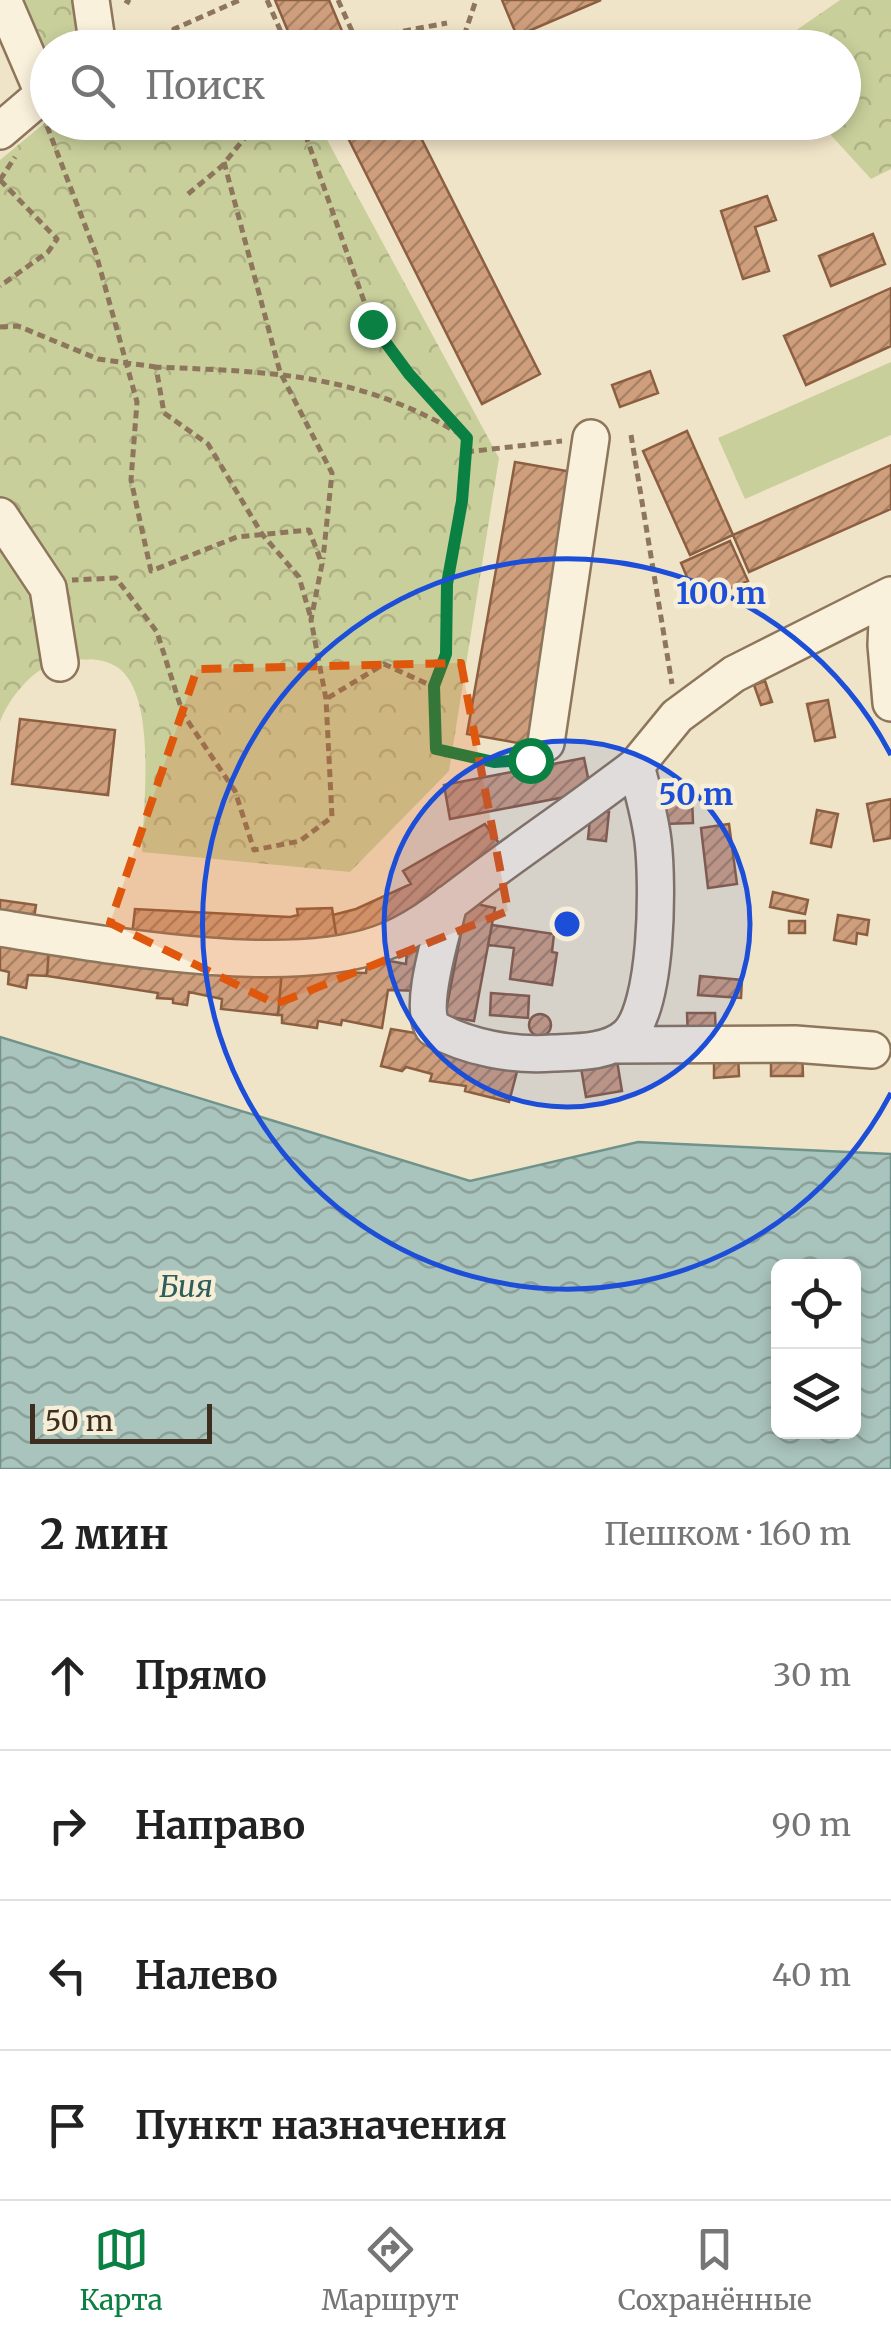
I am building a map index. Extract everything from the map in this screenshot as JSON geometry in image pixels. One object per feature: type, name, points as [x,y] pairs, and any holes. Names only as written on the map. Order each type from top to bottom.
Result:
[{"type":"street","points":[[3,0],[30,58]]},
{"type":"street","points":[[91,0],[105,30]]},
{"type":"street","points":[[10,141],[30,112]]},
{"type":"street","points":[[546,743],[590,438]]},
{"type":"street","points":[[0,516],[48,588],[60,663]]},
{"type":"street","points":[[0,928],[148,950],[232,955],[306,955],[378,944],[449,903],[636,766],[677,716],[734,674],[889,596]]},
{"type":"street","points":[[889,596],[886,645],[891,703]]},
{"type":"street","points":[[613,1045],[635,1027],[646,996],[654,940],[650,819],[636,766]]},
{"type":"street","points":[[449,903],[428,995],[428,1017],[434,1028],[481,1046],[516,1053],[566,1052],[613,1045],[795,1044],[872,1050]]},
{"type":"path","points":[[175,30],[240,0]]},
{"type":"path","points":[[268,0],[280,30]]},
{"type":"path","points":[[338,0],[352,30]]},
{"type":"path","points":[[466,30],[476,0]]},
{"type":"path","points":[[406,30],[446,22]]},
{"type":"path","points":[[54,140],[74,192],[137,402],[131,480],[151,571],[237,537],[309,530],[322,564]]},
{"type":"path","points":[[188,194],[243,140]]},
{"type":"path","points":[[307,140],[372,324],[409,374],[467,438],[462,501],[447,584],[446,654],[434,686],[436,749],[494,762],[530,760],[546,743]]},
{"type":"path","points":[[0,286],[48,252],[57,239],[0,180],[10,141]]},
{"type":"path","points":[[224,162],[280,372],[332,473],[311,620]]},
{"type":"path","points":[[0,326],[18,326],[98,359],[156,367],[280,372],[341,384],[419,410],[467,438]]},
{"type":"path","points":[[48,588],[60,581],[116,578],[158,632],[183,714],[235,791],[254,850],[300,842],[332,816],[326,699],[300,577],[262,534],[208,444],[164,413],[156,367]]},
{"type":"path","points":[[631,435],[677,716]]},
{"type":"path","points":[[466,452],[590,438]]},
{"type":"path","points":[[326,699],[384,664],[434,686]]},
{"type":"highlighted area","points":[[461,663],[508,911],[276,1004],[110,923],[197,669]]},
{"type":"green space","points":[[11,0],[78,0],[84,30],[30,30],[30,35]]},
{"type":"green space","points":[[840,0],[891,0],[891,169],[871,179],[835,140],[861,140],[861,30],[797,30]]},
{"type":"green space","points":[[30,135],[30,140],[327,140],[499,458],[449,771],[350,872],[142,852],[143,726],[130,681],[110,663],[87,659],[48,666],[22,686],[0,722],[0,160]]},
{"type":"green space","points":[[891,362],[891,435],[745,499],[718,438]]},
{"type":"water","name":"Бия","points":[[0,1037],[470,1181],[638,1142],[891,1154],[891,1469],[0,1469]]},
{"type":"building","points":[[275,0],[329,0],[342,30],[288,30]]},
{"type":"building","points":[[502,0],[601,0],[531,30],[514,30]]},
{"type":"building","points":[[349,140],[422,140],[540,374],[482,404]]},
{"type":"building","points":[[767,196],[776,220],[755,227],[769,271],[743,279],[721,211]]},
{"type":"building","points":[[873,234],[885,264],[831,286],[819,256]]},
{"type":"building","points":[[891,288],[891,346],[806,385],[784,336]]},
{"type":"building","points":[[650,371],[658,393],[620,407],[612,385]]},
{"type":"building","points":[[687,431],[733,535],[690,555],[643,451]]},
{"type":"building","points":[[515,462],[578,473],[530,745],[467,734]]},
{"type":"building","points":[[891,465],[891,509],[749,572],[733,535]]},
{"type":"building","points":[[730,541],[748,581],[698,603],[681,563]]},
{"type":"building","points":[[765,681],[772,702],[761,705],[754,685]]},
{"type":"building","points":[[828,700],[835,737],[815,741],[807,704]]},
{"type":"building","points":[[20,719],[115,730],[108,795],[12,784]]},
{"type":"building","points":[[584,758],[591,792],[450,819],[444,785]]},
{"type":"building","points":[[662,784],[692,796],[693,823],[664,824]]},
{"type":"building","points":[[891,799],[891,838],[874,841],[867,804]]},
{"type":"building","points":[[591,810],[609,812],[606,841],[588,839]]},
{"type":"building","points":[[817,810],[838,814],[831,847],[811,843]]},
{"type":"building","points":[[485,824],[504,850],[390,921],[337,940],[333,915],[411,884],[403,871]]},
{"type":"building","points":[[729,824],[737,884],[708,888],[701,828]]},
{"type":"building","points":[[773,892],[808,900],[805,914],[770,907]]},
{"type":"building","points":[[0,900],[36,905],[33,925],[0,921]]},
{"type":"building","points":[[467,902],[495,908],[474,1021],[445,1016]]},
{"type":"building","points":[[332,908],[337,940],[229,943],[132,935],[135,909],[290,917],[298,915],[297,909]]},
{"type":"building","points":[[838,915],[869,920],[867,935],[857,933],[856,944],[834,940]]},
{"type":"building","points":[[789,921],[805,921],[805,933],[789,933]]},
{"type":"building","points":[[492,925],[554,934],[552,952],[557,953],[552,985],[510,979],[514,948],[488,945]]},
{"type":"building","points":[[0,942],[49,948],[47,976],[28,975],[26,988],[8,984],[9,972],[0,970]]},
{"type":"building","points":[[49,948],[282,970],[278,1015],[221,1009],[222,999],[189,992],[187,1005],[157,998],[158,993],[47,976]]},
{"type":"building","points":[[407,949],[428,952],[424,991],[388,990],[382,1028],[342,1020],[341,1025],[318,1021],[317,1028],[282,1023],[282,1015],[278,1015],[282,970],[366,973],[368,957],[406,964]]},
{"type":"building","points":[[700,976],[742,980],[741,998],[698,995]]},
{"type":"building","points":[[491,993],[529,996],[528,1018],[490,1015]]},
{"type":"building","points":[[687,1013],[715,1013],[716,1037],[688,1038]]},
{"type":"building","points":[[540,1014],[548,1017],[548,1033],[540,1036],[532,1033],[529,1025],[532,1017]]},
{"type":"building","points":[[391,1029],[433,1036],[519,1064],[509,1102],[465,1091],[466,1086],[430,1081],[432,1074],[381,1066]]},
{"type":"building","points":[[771,1050],[802,1050],[803,1076],[771,1076]]},
{"type":"building","points":[[738,1053],[739,1076],[714,1078],[714,1054]]},
{"type":"building","points":[[617,1061],[622,1091],[586,1097],[580,1062]]},
{"type":"route","points":[[372,324],[409,374],[467,438],[462,501],[447,584],[446,654],[434,686],[436,749],[494,762],[530,760]]}]
